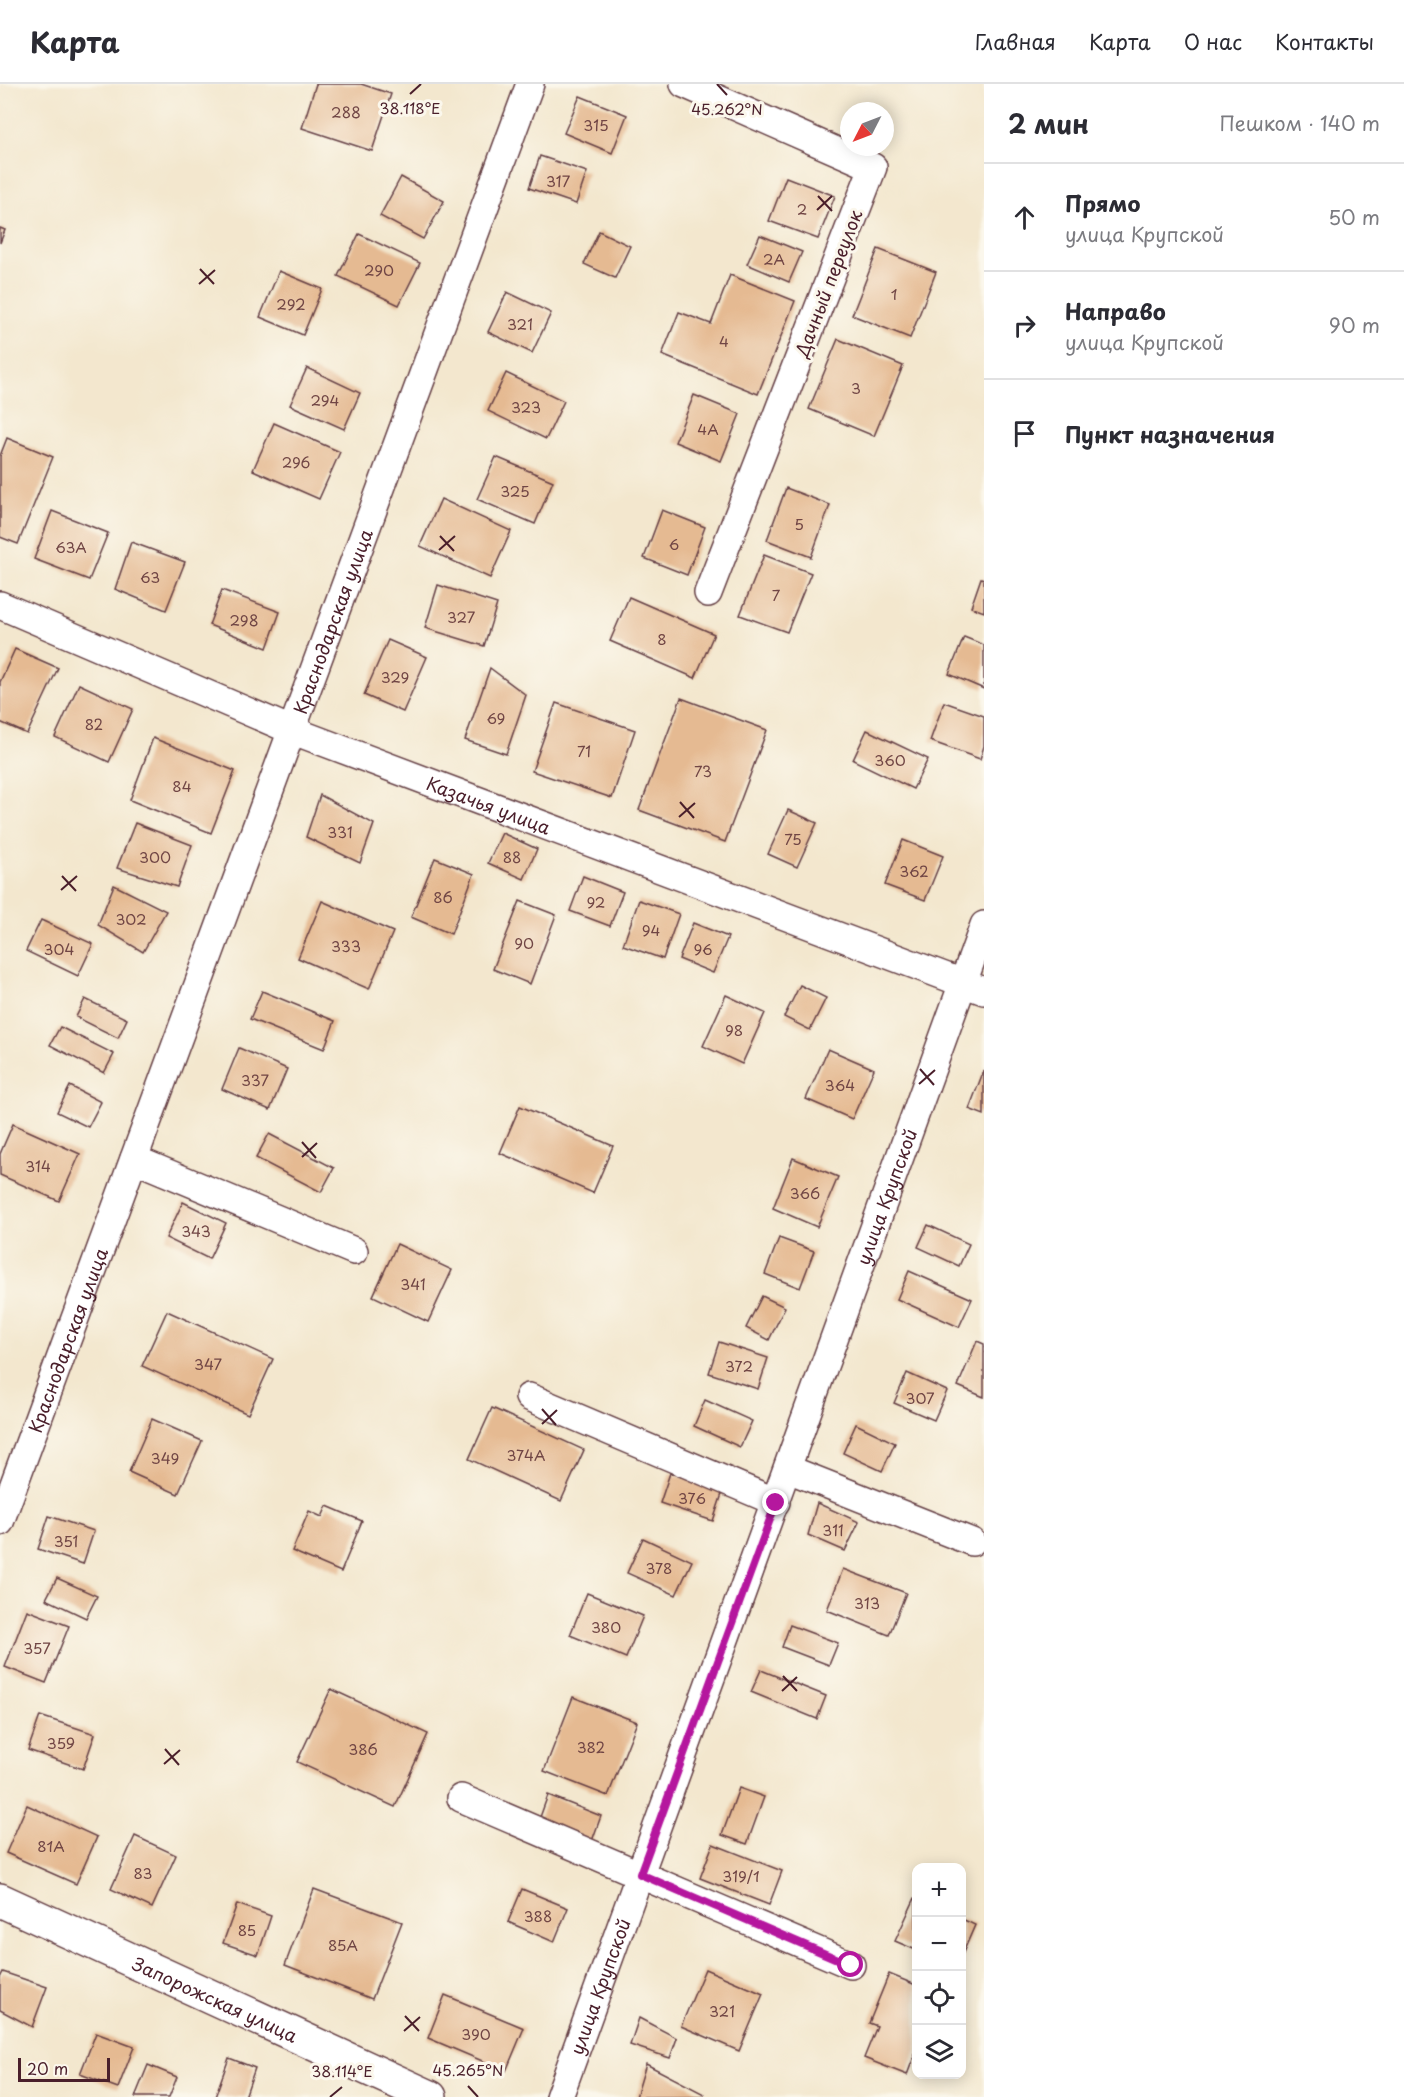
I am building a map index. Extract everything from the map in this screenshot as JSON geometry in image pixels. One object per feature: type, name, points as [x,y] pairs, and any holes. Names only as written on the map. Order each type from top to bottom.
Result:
[{"type":"street","name":"Краснодарская улица","points":[[0,1522],[530,84]]},
{"type":"street","name":"Дачный переулок","points":[[684,84],[873,166],[708,593]]},
{"type":"street","name":"Казачья улица","points":[[0,605],[291,730],[974,987]]},
{"type":"street","name":"улица Крупской","points":[[559,2097],[788,1469],[974,987],[984,925]]},
{"type":"street","points":[[134,1159],[354,1251]]},
{"type":"street","points":[[529,1397],[776,1503]]},
{"type":"street","points":[[788,1469],[972,1542]]},
{"type":"street","points":[[461,1798],[851,1965]]},
{"type":"street","name":"Запорожская улица","points":[[0,1900],[430,2097]]},
{"type":"building","points":[[316,84],[361,84],[391,94],[372,151],[302,128]]},
{"type":"building","points":[[580,96],[627,115],[612,153],[564,133]]},
{"type":"building","points":[[540,156],[587,172],[576,204],[529,188]]},
{"type":"building","points":[[401,177],[444,201],[423,239],[380,216]]},
{"type":"building","points":[[786,177],[835,196],[818,239],[769,221]]},
{"type":"building","points":[[0,228],[5,230],[0,243]]},
{"type":"building","points":[[599,231],[630,246],[615,278],[584,264]]},
{"type":"building","points":[[359,234],[420,263],[399,305],[338,276]]},
{"type":"building","points":[[760,235],[802,252],[789,282],[747,264]]},
{"type":"building","points":[[878,249],[936,272],[910,338],[852,315]]},
{"type":"building","points":[[279,271],[322,289],[303,335],[260,317]]},
{"type":"building","points":[[730,275],[795,301],[758,394],[662,355],[679,312],[711,324]]},
{"type":"building","points":[[507,292],[551,313],[532,353],[488,332]]},
{"type":"building","points":[[838,339],[903,366],[874,436],[809,409]]},
{"type":"building","points":[[307,368],[360,393],[344,429],[290,405]]},
{"type":"building","points":[[506,373],[564,401],[546,439],[488,411]]},
{"type":"building","points":[[694,395],[740,414],[721,461],[675,442]]},
{"type":"building","points":[[274,423],[340,452],[319,499],[253,470]]},
{"type":"building","points":[[7,438],[53,457],[18,544],[0,537],[0,456]]},
{"type":"building","points":[[496,457],[553,481],[535,524],[477,499]]},
{"type":"building","points":[[786,488],[830,505],[811,557],[767,540]]},
{"type":"building","points":[[441,499],[511,531],[490,578],[420,546]]},
{"type":"building","points":[[662,510],[705,527],[687,575],[644,558]]},
{"type":"building","points":[[52,511],[108,533],[89,580],[34,559]]},
{"type":"building","points":[[131,542],[185,562],[166,610],[115,589]]},
{"type":"building","points":[[764,555],[811,573],[787,632],[740,615]]},
{"type":"building","points":[[981,578],[984,579],[984,612],[971,607]]},
{"type":"building","points":[[438,585],[497,604],[484,646],[425,628]]},
{"type":"building","points":[[222,590],[280,612],[267,648],[209,625]]},
{"type":"building","points":[[629,597],[714,634],[695,678],[610,641]]},
{"type":"building","points":[[964,637],[984,645],[984,689],[949,674]]},
{"type":"building","points":[[388,640],[427,657],[403,712],[364,695]]},
{"type":"building","points":[[15,649],[58,668],[27,734],[0,722],[0,682]]},
{"type":"building","points":[[490,668],[526,695],[506,754],[465,740]]},
{"type":"building","points":[[79,684],[133,709],[109,762],[55,737]]},
{"type":"building","points":[[681,698],[767,730],[725,842],[639,810]]},
{"type":"building","points":[[944,702],[984,716],[984,746],[980,759],[930,741]]},
{"type":"building","points":[[556,703],[635,730],[612,798],[532,771]]},
{"type":"building","points":[[867,730],[928,759],[913,789],[853,760]]},
{"type":"building","points":[[153,738],[235,771],[211,833],[130,800]]},
{"type":"building","points":[[320,795],[374,824],[360,863],[306,837]]},
{"type":"building","points":[[788,810],[817,823],[797,867],[768,854]]},
{"type":"building","points":[[135,823],[192,845],[177,887],[117,868]]},
{"type":"building","points":[[502,833],[537,849],[524,879],[488,863]]},
{"type":"building","points":[[903,840],[943,856],[925,900],[885,885]]},
{"type":"building","points":[[435,858],[474,874],[451,934],[411,917]]},
{"type":"building","points":[[583,876],[623,892],[610,926],[570,911]]},
{"type":"building","points":[[114,885],[166,911],[143,952],[98,925]]},
{"type":"building","points":[[639,900],[679,914],[663,959],[623,945]]},
{"type":"building","points":[[322,901],[393,932],[369,989],[298,958]]},
{"type":"building","points":[[520,901],[556,915],[530,984],[493,969]]},
{"type":"building","points":[[41,920],[93,944],[78,976],[26,951]]},
{"type":"building","points":[[693,923],[728,937],[713,973],[679,959]]},
{"type":"building","points":[[800,985],[826,998],[810,1030],[784,1017]]},
{"type":"building","points":[[262,991],[335,1021],[324,1049],[250,1019]]},
{"type":"building","points":[[726,995],[765,1013],[742,1064],[703,1046]]},
{"type":"building","points":[[85,999],[127,1019],[118,1038],[76,1017]]},
{"type":"building","points":[[60,1027],[114,1054],[104,1073],[50,1045]]},
{"type":"building","points":[[239,1048],[287,1069],[270,1110],[222,1089]]},
{"type":"building","points":[[828,1049],[874,1069],[852,1119],[806,1099]]},
{"type":"building","points":[[984,1070],[984,1115],[969,1109]]},
{"type":"building","points":[[70,1086],[101,1102],[88,1127],[57,1112]]},
{"type":"building","points":[[520,1106],[613,1146],[593,1193],[500,1153]]},
{"type":"building","points":[[13,1124],[80,1154],[59,1201],[0,1175],[0,1154]]},
{"type":"building","points":[[269,1134],[334,1168],[321,1192],[256,1158]]},
{"type":"building","points":[[793,1158],[838,1177],[817,1227],[773,1208]]},
{"type":"building","points":[[183,1202],[226,1223],[209,1259],[166,1238]]},
{"type":"building","points":[[928,1225],[969,1244],[959,1266],[918,1247]]},
{"type":"building","points":[[779,1238],[814,1251],[800,1288],[765,1274]]},
{"type":"building","points":[[397,1244],[452,1270],[428,1322],[373,1296]]},
{"type":"building","points":[[909,1271],[972,1299],[959,1327],[897,1299]]},
{"type":"building","points":[[762,1296],[785,1307],[769,1340],[746,1328]]},
{"type":"building","points":[[167,1311],[273,1359],[248,1414],[142,1366]]},
{"type":"building","points":[[977,1341],[984,1344],[984,1397],[958,1386]]},
{"type":"building","points":[[719,1342],[768,1358],[758,1389],[709,1373]]},
{"type":"building","points":[[907,1373],[947,1391],[934,1420],[894,1403]]},
{"type":"building","points":[[705,1400],[752,1421],[740,1447],[694,1426]]},
{"type":"building","points":[[492,1408],[584,1450],[561,1501],[469,1459]]},
{"type":"building","points":[[152,1419],[202,1441],[178,1494],[129,1472]]},
{"type":"building","points":[[856,1424],[895,1443],[882,1471],[843,1453]]},
{"type":"building","points":[[670,1473],[723,1491],[713,1521],[660,1503]]},
{"type":"building","points":[[817,1503],[859,1522],[845,1551],[808,1535]]},
{"type":"building","points":[[327,1506],[362,1521],[341,1572],[292,1551],[309,1511],[322,1517]]},
{"type":"building","points":[[49,1516],[94,1531],[83,1564],[38,1549]]},
{"type":"building","points":[[643,1538],[692,1561],[676,1595],[627,1573]]},
{"type":"building","points":[[843,1569],[906,1593],[889,1635],[827,1610]]},
{"type":"building","points":[[57,1578],[97,1596],[86,1618],[46,1599]]},
{"type":"building","points":[[587,1593],[643,1616],[626,1658],[570,1635]]},
{"type":"building","points":[[27,1610],[69,1626],[46,1683],[5,1667]]},
{"type":"building","points":[[790,1625],[838,1643],[829,1665],[782,1647]]},
{"type":"building","points":[[761,1670],[826,1696],[817,1719],[751,1692]]},
{"type":"building","points":[[331,1689],[428,1734],[395,1807],[297,1762]]},
{"type":"building","points":[[573,1697],[637,1722],[608,1796],[544,1771]]},
{"type":"building","points":[[40,1716],[95,1734],[83,1769],[28,1750]]},
{"type":"building","points":[[739,1788],[764,1797],[747,1844],[722,1835]]},
{"type":"building","points":[[548,1795],[601,1816],[592,1841],[539,1820]]},
{"type":"building","points":[[27,1805],[97,1837],[76,1884],[6,1853]]},
{"type":"building","points":[[135,1836],[176,1855],[152,1908],[111,1889]]},
{"type":"building","points":[[713,1844],[782,1871],[769,1905],[700,1878]]},
{"type":"building","points":[[314,1889],[402,1922],[372,1999],[285,1965]]},
{"type":"building","points":[[522,1889],[568,1908],[554,1942],[508,1922]]},
{"type":"building","points":[[237,1904],[271,1916],[258,1955],[223,1943]]},
{"type":"building","points":[[912,1904],[912,1948],[895,1941]]},
{"type":"building","points":[[966,1921],[975,1925],[966,1946]]},
{"type":"building","points":[[705,1969],[763,1994],[739,2051],[681,2026]]},
{"type":"building","points":[[3,1972],[47,1987],[32,2027],[0,2010],[0,1978]]},
{"type":"building","points":[[889,1974],[912,1983],[912,2062],[907,2075],[864,2058],[877,2026],[869,2023]]},
{"type":"building","points":[[445,1995],[524,2028],[506,2071],[428,2038]]},
{"type":"building","points":[[639,2018],[677,2038],[670,2058],[630,2045]]},
{"type":"building","points":[[96,2033],[134,2047],[118,2088],[80,2074]]},
{"type":"building","points":[[229,2058],[255,2068],[245,2097],[215,2097]]},
{"type":"building","points":[[646,2064],[704,2094],[703,2097],[636,2097]]},
{"type":"building","points":[[148,2065],[177,2077],[169,2097],[135,2097]]},
{"type":"route","points":[[776,1503],[640,1874],[851,1965]]}]
